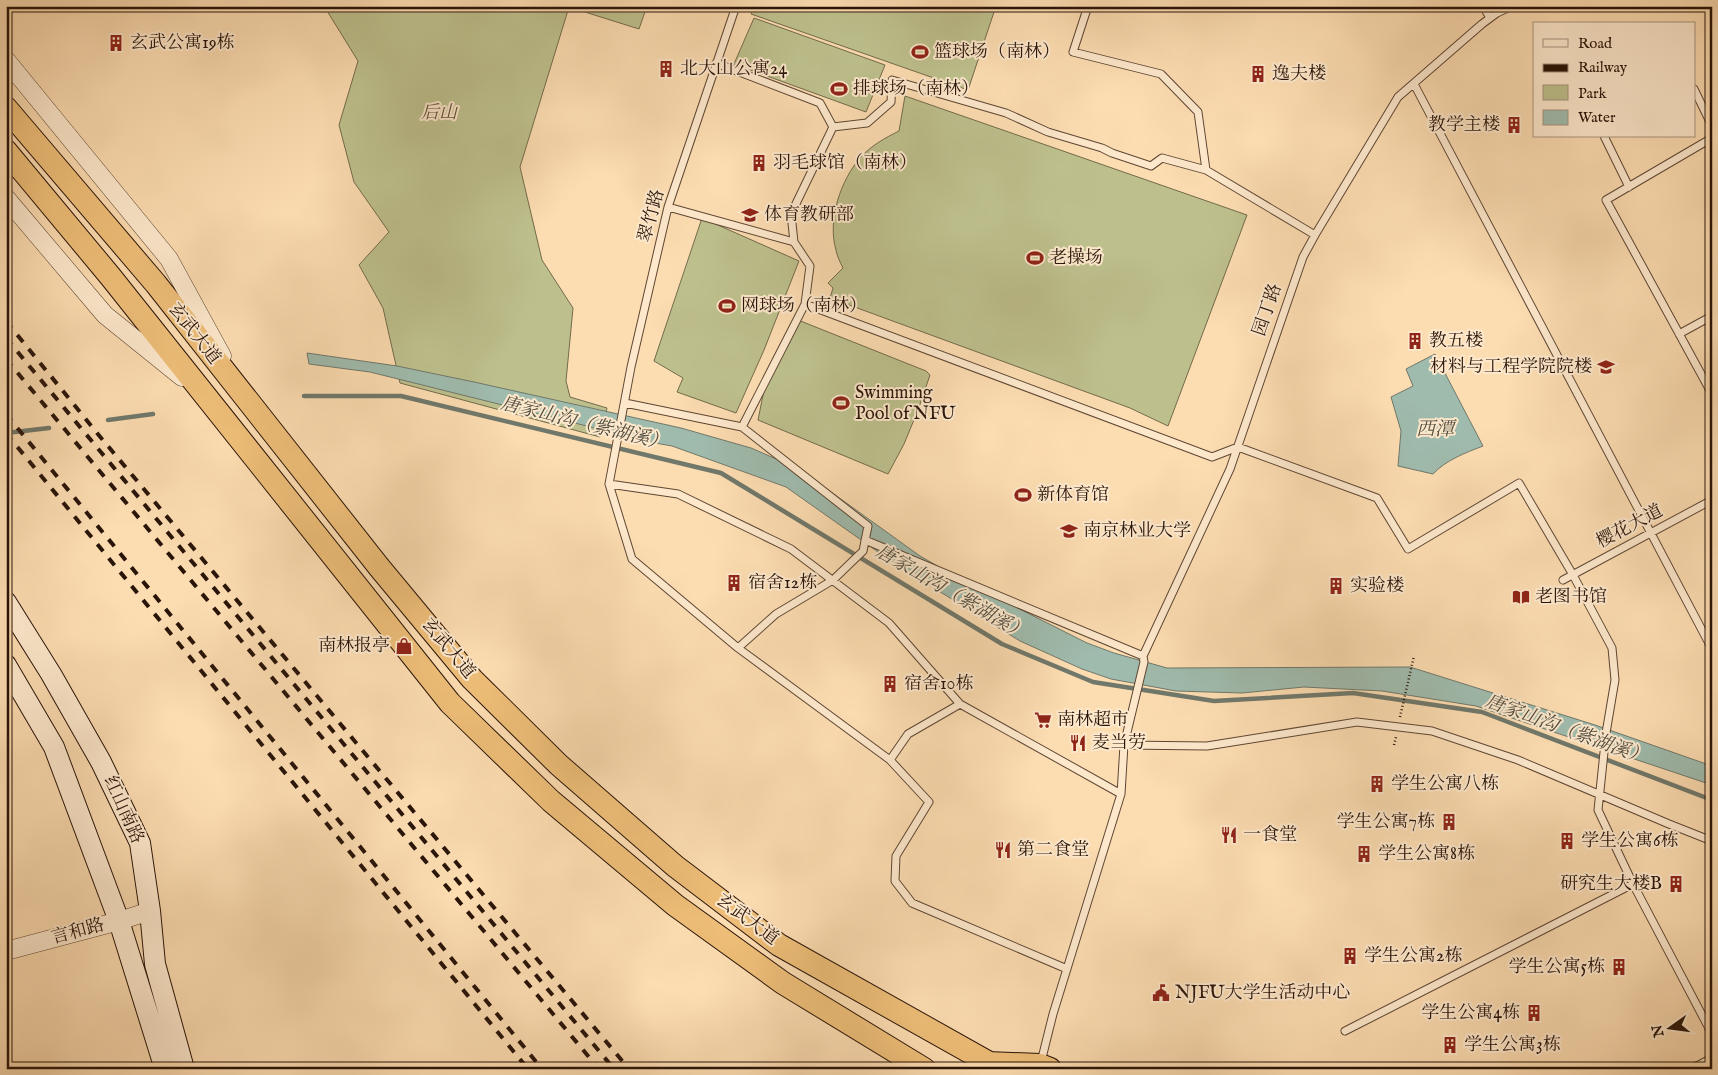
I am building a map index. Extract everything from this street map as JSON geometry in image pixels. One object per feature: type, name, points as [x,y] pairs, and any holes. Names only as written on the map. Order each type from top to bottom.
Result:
[{"type":"highway","name":"玄武大道","points":[[6,108],[156,284],[379,568],[472,679],[559,765],[674,866],[779,945],[994,1066]]},
{"type":"highway","name":"玄武大道","points":[[6,151],[110,276],[450,703],[550,801],[675,905],[783,983],[924,1069]]},
{"type":"highway","points":[[994,1066],[1045,1067]]},
{"type":"main road","name":"红山南路","points":[[6,602],[51,674],[101,762],[140,843],[150,911],[154,964],[184,1069]]},
{"type":"main road","points":[[6,665],[54,747],[119,921],[165,1069]]},
{"type":"street","points":[[6,60],[169,259],[246,400]]},
{"type":"street","points":[[6,198],[105,315],[205,395]]},
{"type":"street","name":"言和路","points":[[6,951],[150,911]]},
{"type":"lane","name":"翠竹路","points":[[609,484],[631,367],[668,207],[736,6]]},
{"type":"lane","points":[[1088,6],[1073,52],[1161,74],[1198,112],[1206,170]]},
{"type":"lane","points":[[1482,6],[1490,18]]},
{"type":"lane","name":"园丁路","points":[[1045,1067],[1053,1014],[1121,794],[1124,745],[1140,681],[1144,662],[1143,656],[1230,469],[1303,257],[1314,235],[1398,97],[1490,18],[1512,6]]},
{"type":"lane","points":[[716,63],[820,103],[833,127]]},
{"type":"lane","points":[[833,127],[867,123],[891,102],[892,80],[1006,113],[1048,132],[1102,148],[1112,154],[1151,166],[1162,158],[1206,170],[1314,235]]},
{"type":"lane","points":[[1414,84],[1712,648]]},
{"type":"lane","points":[[1696,93],[1712,126]]},
{"type":"lane","points":[[742,427],[805,304],[810,266],[794,242],[791,214],[833,127]]},
{"type":"lane","points":[[1605,138],[1629,187]]},
{"type":"lane","points":[[1712,138],[1606,200],[1712,394]]},
{"type":"lane","points":[[668,207],[794,242]]},
{"type":"lane","points":[[805,304],[1212,457],[1238,447],[1377,498],[1408,549],[1520,483],[1573,574],[1612,648],[1615,680],[1604,750],[1598,810],[1633,884],[1712,1034]]},
{"type":"lane","points":[[1679,334],[1712,316]]},
{"type":"lane","points":[[625,403],[742,427],[868,526],[863,551],[833,580],[776,614],[738,648]]},
{"type":"lane","points":[[1067,969],[912,902],[895,881],[896,856],[929,802],[890,760],[738,648],[632,559],[609,484],[678,494],[791,549],[889,622],[960,704],[1121,794]]},
{"type":"lane","name":"樱花大道","points":[[1563,580],[1712,500]]},
{"type":"lane","points":[[865,540],[1143,656]]},
{"type":"lane","points":[[890,760],[908,734],[960,704]]},
{"type":"lane","points":[[1124,745],[1206,746],[1357,722],[1432,731],[1518,760],[1712,841]]},
{"type":"lane","points":[[1345,1031],[1633,884]]},
{"type":"lane","points":[[1691,1069],[1712,1058]]},
{"type":"path","points":[[1402,709],[1414,656]]},
{"type":"green space","name":"后山","points":[[324,6],[647,6],[639,29],[569,7],[520,167],[542,260],[573,308],[566,381],[570,397],[607,408],[600,437],[400,383],[383,308],[359,265],[389,232],[354,182],[339,125],[358,61]]},
{"type":"green space","name":"篮球场（南林）","points":[[754,6],[996,6],[968,90],[751,14]]},
{"type":"green space","name":"排球场（南林）","points":[[754,18],[885,65],[866,112],[734,64]]},
{"type":"green space","name":"老操场","points":[[905,96],[1247,215],[1168,426],[1130,408],[830,298],[833,288],[828,283],[843,268],[836,252],[833,226],[842,188],[854,166],[865,153],[879,142],[899,131]]},
{"type":"green space","name":"网球场（南林）","points":[[702,218],[799,261],[764,350],[736,413],[677,392],[683,378],[654,361]]},
{"type":"green space","name":"Swimming Pool of NFU","points":[[798,320],[926,371],[930,375],[904,444],[888,474],[758,420],[763,395],[774,367]]},
{"type":"water","points":[[307,353],[397,366],[474,382],[681,428],[751,448],[799,469],[920,556],[962,580],[1087,643],[1114,653],[1167,668],[1410,667],[1595,725],[1712,766],[1712,785],[1476,706],[1382,691],[1304,687],[1242,693],[1176,691],[1111,679],[1082,669],[1020,641],[898,566],[786,487],[672,446],[370,372],[309,364]]},
{"type":"water","name":"西潭","points":[[1435,354],[1483,446],[1450,461],[1433,474],[1398,466],[1401,431],[1391,397],[1413,386],[1406,369]]},
{"type":"waterway","name":"唐家山沟（紫湖溪）","points":[[304,396],[401,396],[721,473],[1002,644],[1093,682],[1214,701],[1353,693],[1482,712],[1712,800]]},
{"type":"waterway","name":"唐家山沟（紫湖溪）","points":[[108,420],[153,414]]},
{"type":"waterway","name":"唐家山沟（紫湖溪）","points":[[6,433],[49,428]]},
{"type":"railway","points":[[6,321],[97,433],[629,1069]]},
{"type":"railway","points":[[6,338],[614,1069]]},
{"type":"railway","points":[[6,359],[599,1069]]},
{"type":"railway","points":[[6,414],[542,1069]]},
{"type":"railway","points":[[6,433],[528,1069]]},
{"type":"place","name":"玄武公寓19栋","points":[[116,43]]},
{"type":"place","name":"篮球场（南林）","points":[[920,52]]},
{"type":"place","name":"北大山公寓24","points":[[666,69]]},
{"type":"place","name":"逸夫楼","points":[[1258,74]]},
{"type":"place","name":"排球场（南林）","points":[[839,89]]},
{"type":"place","name":"教学主楼","points":[[1514,125]]},
{"type":"place","name":"羽毛球馆（南林）","points":[[759,163]]},
{"type":"place","name":"体育教研部","points":[[750,215]]},
{"type":"place","name":"老操场","points":[[1035,258]]},
{"type":"place","name":"网球场（南林）","points":[[727,306]]},
{"type":"place","name":"教五楼","points":[[1415,341]]},
{"type":"place","name":"材料与工程学院院楼","points":[[1606,367]]},
{"type":"place","name":"Swimming Pool of NFU","points":[[841,403]]},
{"type":"place","name":"新体育馆","points":[[1023,495]]},
{"type":"place","name":"南京林业大学","points":[[1069,531]]},
{"type":"place","name":"宿舍12栋","points":[[734,583]]},
{"type":"place","name":"实验楼","points":[[1336,586]]},
{"type":"place","name":"老图书馆","points":[[1521,597]]},
{"type":"place","name":"南林报亭","points":[[404,646]]},
{"type":"place","name":"宿舍10栋","points":[[890,684]]},
{"type":"place","name":"南林超市","points":[[1043,720]]},
{"type":"place","name":"麦当劳","points":[[1078,743]]},
{"type":"place","name":"学生公寓八栋","points":[[1377,784]]},
{"type":"place","name":"学生公寓7栋","points":[[1449,822]]},
{"type":"place","name":"一食堂","points":[[1229,835]]},
{"type":"place","name":"学生公寓6栋","points":[[1567,841]]},
{"type":"place","name":"第二食堂","points":[[1003,850]]},
{"type":"place","name":"学生公寓8栋","points":[[1364,854]]},
{"type":"place","name":"研究生大楼B","points":[[1676,884]]},
{"type":"place","name":"学生公寓2栋","points":[[1350,956]]},
{"type":"place","name":"学生公寓5栋","points":[[1619,967]]},
{"type":"place","name":"NJFU大学生活动中心","points":[[1161,993]]},
{"type":"place","name":"学生公寓4栋","points":[[1534,1013]]},
{"type":"place","name":"学生公寓3栋","points":[[1450,1045]]}]
